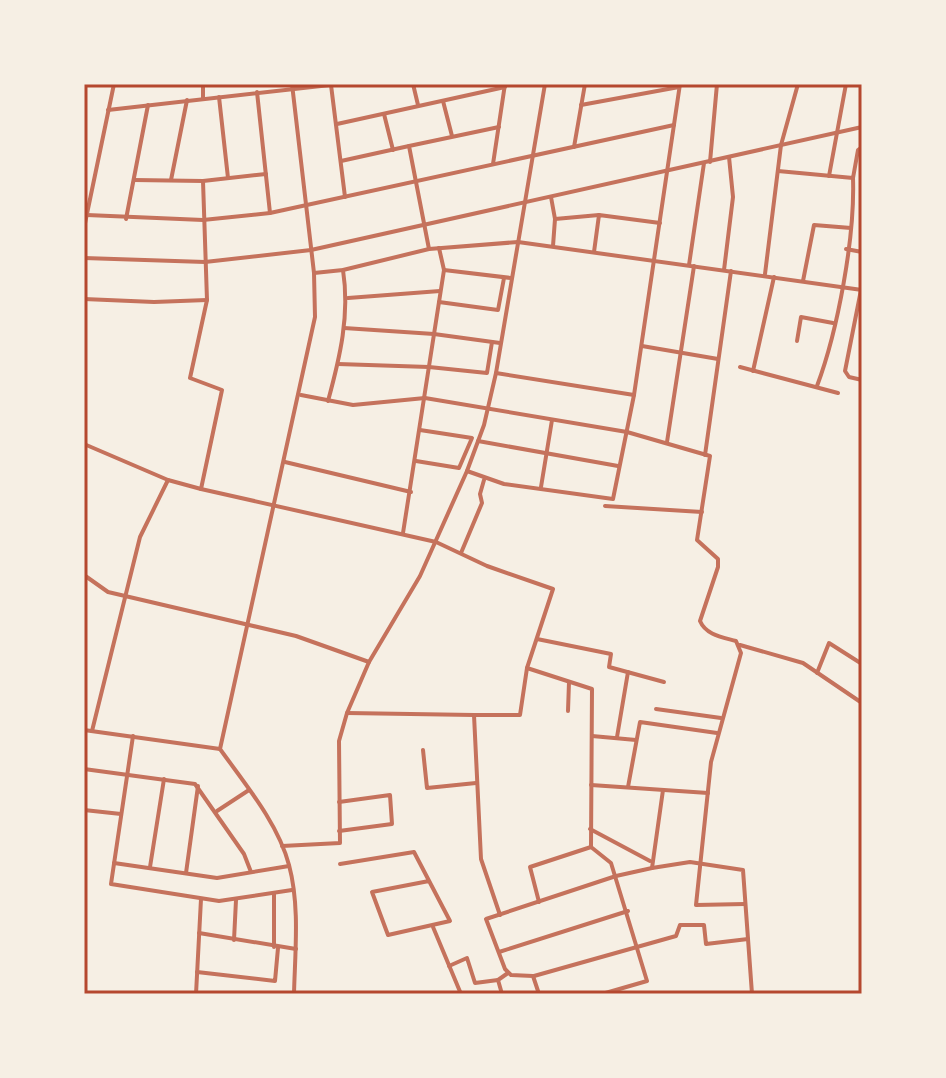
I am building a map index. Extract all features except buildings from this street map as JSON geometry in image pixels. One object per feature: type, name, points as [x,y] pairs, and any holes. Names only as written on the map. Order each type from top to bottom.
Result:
[{"type":"street","points":[[84,228],[114,84]]},
{"type":"street","points":[[203,84],[203,99]]},
{"type":"street","points":[[108,110],[292,86],[339,84]]},
{"type":"street","points":[[413,84],[418,106]]},
{"type":"street","points":[[282,846],[340,843],[339,741],[347,713],[369,662],[436,542],[467,471],[488,409],[545,84]]},
{"type":"street","points":[[574,147],[585,84]]},
{"type":"street","points":[[667,442],[717,84]]},
{"type":"street","points":[[765,275],[781,145],[798,84]]},
{"type":"street","points":[[829,177],[846,84]]},
{"type":"street","points":[[331,85],[345,197]]},
{"type":"street","points":[[467,471],[484,480],[613,499],[634,395],[680,85],[581,105]]},
{"type":"street","points":[[220,749],[301,395],[315,317],[314,273],[292,86]]},
{"type":"street","points":[[337,124],[505,86],[493,164]]},
{"type":"street","points":[[257,92],[270,213]]},
{"type":"street","points":[[219,97],[228,178]]},
{"type":"street","points":[[171,180],[187,100]]},
{"type":"street","points":[[443,101],[452,136]]},
{"type":"street","points":[[126,219],[148,105]]},
{"type":"street","points":[[384,114],[393,150]]},
{"type":"street","points":[[85,218],[203,220],[270,213],[674,125]]},
{"type":"street","points":[[341,161],[499,127]]},
{"type":"street","points":[[84,258],[205,262],[311,250],[862,127]]},
{"type":"street","points":[[409,146],[429,249]]},
{"type":"street","points":[[817,386],[840,287],[851,228],[853,178],[858,150],[862,147]]},
{"type":"street","points":[[724,270],[733,197],[729,157]]},
{"type":"street","points":[[778,171],[853,178]]},
{"type":"street","points":[[134,180],[203,181],[266,174]]},
{"type":"street","points":[[201,489],[222,390],[190,378],[207,300],[203,181]]},
{"type":"street","points":[[551,197],[555,219],[553,246]]},
{"type":"street","points":[[555,219],[599,215],[660,223]]},
{"type":"street","points":[[594,252],[599,215]]},
{"type":"street","points":[[803,281],[814,225],[851,228]]},
{"type":"street","points":[[314,273],[343,270],[429,249],[518,242],[862,290],[845,371],[849,377],[862,380]]},
{"type":"street","points":[[403,533],[444,270],[439,248]]},
{"type":"street","points":[[846,249],[862,252]]},
{"type":"street","points":[[328,401],[338,364],[348,298],[343,270]]},
{"type":"street","points":[[444,270],[511,278]]},
{"type":"street","points":[[705,455],[731,271]]},
{"type":"street","points":[[753,371],[774,277]]},
{"type":"street","points":[[438,302],[498,310],[504,278]]},
{"type":"street","points":[[348,298],[440,291]]},
{"type":"street","points":[[84,299],[142,302],[207,300]]},
{"type":"street","points":[[797,341],[801,317],[833,323]]},
{"type":"street","points":[[344,328],[434,334],[500,343]]},
{"type":"street","points":[[338,364],[429,367],[487,373],[492,342]]},
{"type":"street","points":[[641,346],[718,359]]},
{"type":"street","points":[[740,367],[838,393]]},
{"type":"street","points":[[496,373],[634,395]]},
{"type":"street","points":[[301,395],[353,405],[425,398],[627,432],[705,455],[712,459],[697,540],[718,559],[700,621],[703,629],[739,645],[744,643],[803,663],[862,703]]},
{"type":"street","points":[[541,487],[552,420]]},
{"type":"street","points":[[416,461],[459,468],[472,438],[420,430]]},
{"type":"street","points":[[478,441],[618,466]]},
{"type":"street","points":[[84,444],[168,480],[436,542],[553,589],[527,668],[520,715],[347,713]]},
{"type":"street","points":[[285,462],[411,492]]},
{"type":"street","points":[[92,731],[123,595],[140,537],[168,480]]},
{"type":"street","points":[[461,553],[482,503],[484,480]]},
{"type":"street","points":[[605,506],[702,512]]},
{"type":"street","points":[[84,575],[95,586],[123,595],[323,643],[369,662]]},
{"type":"street","points":[[536,639],[611,654],[609,667],[664,682]]},
{"type":"street","points":[[817,673],[829,643],[862,664]]},
{"type":"street","points":[[739,645],[740,661],[717,733],[696,905],[745,904]]},
{"type":"street","points":[[527,668],[592,689],[591,847],[611,863],[647,981],[602,994]]},
{"type":"street","points":[[617,737],[628,672]]},
{"type":"street","points":[[568,711],[569,682]]},
{"type":"street","points":[[656,709],[721,718]]},
{"type":"street","points":[[474,715],[481,859],[500,915]]},
{"type":"street","points":[[628,787],[640,722],[717,733]]},
{"type":"street","points":[[84,730],[220,749],[249,790],[282,846],[289,866],[296,949],[294,994]]},
{"type":"street","points":[[133,736],[111,884],[201,899],[236,900],[292,890]]},
{"type":"street","points":[[592,736],[636,740]]},
{"type":"street","points":[[423,750],[427,788],[476,783]]},
{"type":"street","points":[[84,769],[198,786],[244,854],[251,872]]},
{"type":"street","points":[[150,868],[164,779]]},
{"type":"street","points":[[591,785],[709,793]]},
{"type":"street","points":[[186,873],[198,786]]},
{"type":"street","points":[[217,811],[249,790]]},
{"type":"street","points":[[652,868],[650,861],[663,790]]},
{"type":"street","points":[[339,802],[390,795],[392,824],[339,831]]},
{"type":"street","points":[[84,810],[121,814]]},
{"type":"street","points":[[589,828],[650,861]]},
{"type":"street","points":[[539,902],[530,867],[591,847]]},
{"type":"street","points":[[340,864],[414,852],[450,921],[388,935],[372,892],[429,881]]},
{"type":"street","points":[[114,863],[217,878],[289,866]]},
{"type":"street","points":[[508,973],[486,919],[616,876],[699,863],[743,870],[752,994]]},
{"type":"street","points":[[197,972],[275,981],[274,894]]},
{"type":"street","points":[[196,994],[201,899]]},
{"type":"street","points":[[234,940],[236,900]]},
{"type":"street","points":[[499,952],[628,911]]},
{"type":"street","points":[[449,966],[467,958],[475,983],[498,980],[508,973],[533,976],[676,936],[680,925],[704,925],[706,944],[748,939]]},
{"type":"street","points":[[433,927],[461,994]]},
{"type":"street","points":[[199,933],[296,949]]},
{"type":"street","points":[[533,976],[539,994]]},
{"type":"street","points":[[498,980],[502,994]]}]
